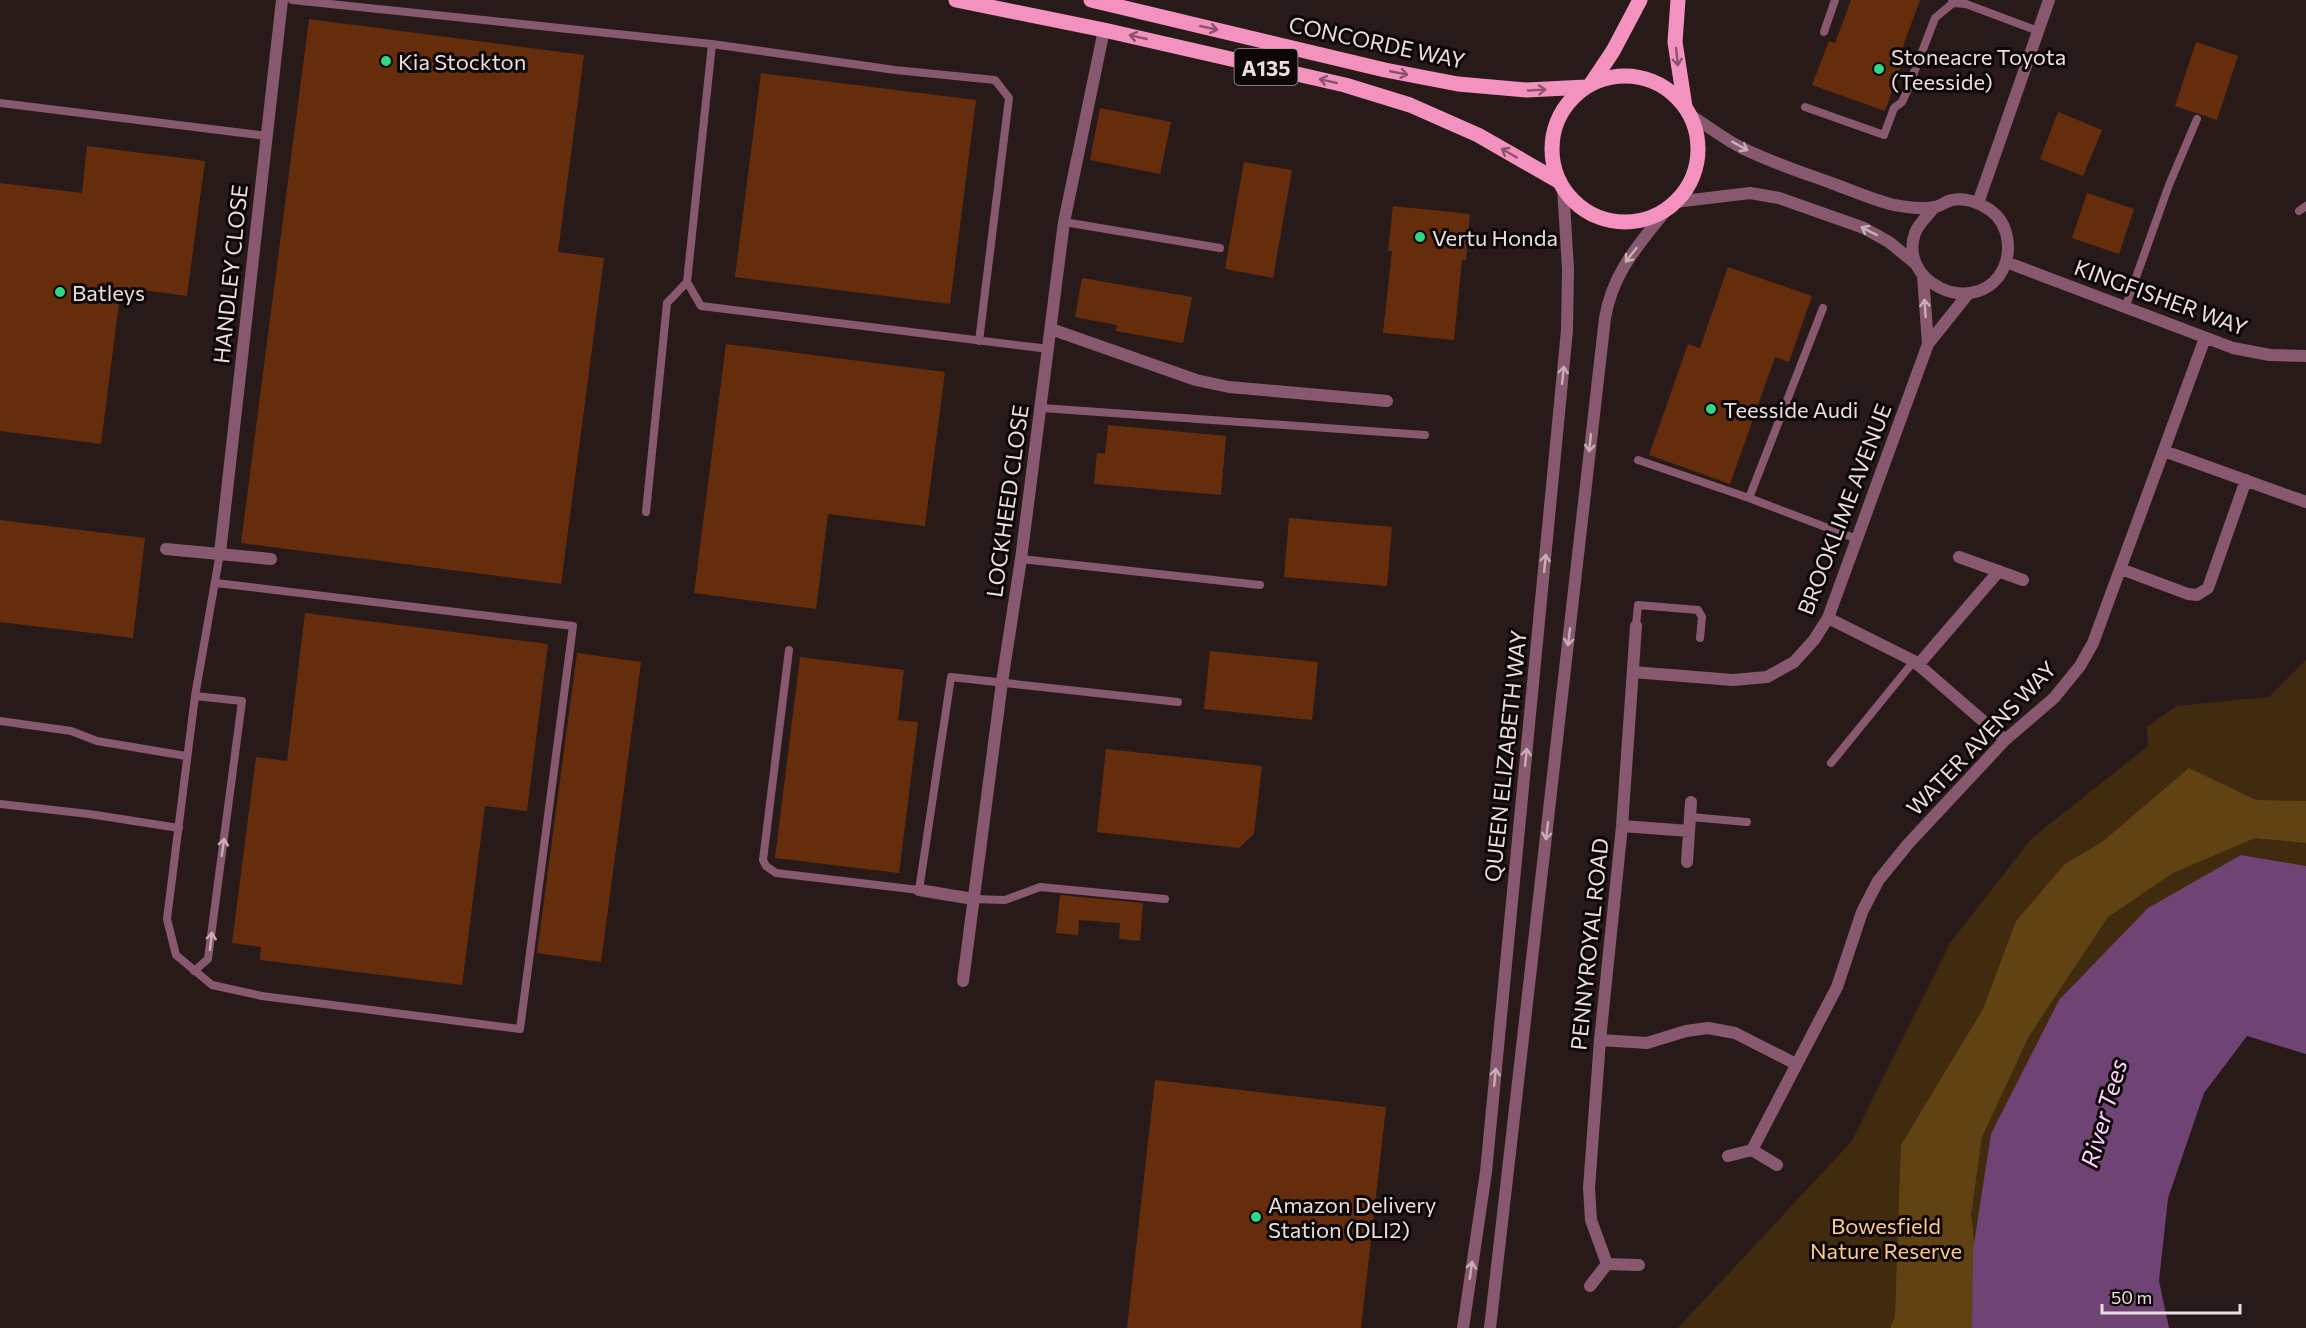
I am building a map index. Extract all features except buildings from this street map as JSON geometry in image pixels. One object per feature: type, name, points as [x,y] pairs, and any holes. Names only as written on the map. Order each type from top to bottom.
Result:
[{"type":"main road","name":"A135","points":[[956,0],[1104,30],[1345,85],[1410,105],[1478,135],[1561,184],[1583,208],[1597,216],[1615,221],[1641,220],[1671,205]]},
{"type":"main road","name":"CONCORDE WAY","points":[[1091,0],[1385,70],[1458,84],[1527,90],[1589,85]]},
{"type":"main road","name":"A135","points":[[1561,184],[1552,156],[1552,139],[1558,120],[1572,99],[1589,85],[1613,51],[1640,0]]},
{"type":"main road","points":[[1671,205],[1692,179],[1698,156],[1697,134],[1687,111],[1675,42],[1678,0]]},
{"type":"main road","name":"A135","points":[[1589,85],[1610,77],[1636,77],[1659,84],[1671,92],[1687,111]]},
{"type":"street","name":"HANDLEY CLOSE","points":[[220,553],[282,0]]},
{"type":"street","points":[[1978,203],[2049,0]]},
{"type":"street","name":"LOCKHEED CLOSE","points":[[963,981],[1002,682],[1022,559],[1064,222],[1104,30]]},
{"type":"street","points":[[1687,111],[1742,148],[1778,164],[1896,205],[1934,207],[1951,200],[1963,199],[1978,203],[1993,212],[2002,224],[2008,246],[2006,262],[1999,276],[1990,285],[1968,294],[1944,291],[1923,276],[1916,264],[1913,251],[1915,232],[1934,207]]},
{"type":"street","name":"QUEEN ELIZABETH WAY","points":[[1463,1328],[1486,1172],[1567,330],[1568,269],[1561,184]]},
{"type":"street","points":[[1490,1328],[1607,310],[1622,266],[1671,205],[1750,193],[1779,198],[1864,228],[1889,242],[1916,264]]},
{"type":"street","name":"KINGFISHER WAY","points":[[2006,262],[2233,348],[2270,355],[2306,356]]},
{"type":"street","points":[[1923,276],[1928,344]]},
{"type":"street","points":[[1928,344],[1968,294]]},
{"type":"street","points":[[1051,329],[1196,380],[1229,387],[1388,401]]},
{"type":"street","name":"WATER AVENS WAY","points":[[1752,1150],[1837,987],[1862,912],[1878,881],[1908,844],[2005,740],[2054,698],[2080,666],[2092,643],[2121,569],[2205,338]]},
{"type":"street","name":"BROOKLIME AVENUE","points":[[1633,672],[1733,680],[1767,677],[1794,662],[1814,640],[1828,618],[1928,344]]},
{"type":"street","points":[[2164,451],[2306,502]]},
{"type":"street","points":[[2121,569],[2197,596],[2208,588],[2246,480]]},
{"type":"street","points":[[166,549],[271,559]]},
{"type":"street","points":[[1959,557],[2023,580]]},
{"type":"street","points":[[1916,663],[1999,571]]},
{"type":"street","points":[[1828,618],[1916,663],[2005,740]]},
{"type":"street","name":"PENNYROYAL ROAD","points":[[1607,1263],[1591,1220],[1589,1188],[1600,1040],[1622,826],[1636,626]]},
{"type":"street","points":[[1687,862],[1691,802]]},
{"type":"street","points":[[1622,826],[1689,831]]},
{"type":"street","points":[[920,890],[973,898]]},
{"type":"street","points":[[1600,1040],[1647,1043],[1686,1031],[1708,1028],[1736,1033],[1796,1064]]},
{"type":"street","points":[[1728,1156],[1752,1150],[1777,1165]]},
{"type":"street","points":[[1590,1286],[1607,1263],[1639,1265]]},
{"type":"lane","points":[[292,0],[712,45],[895,70],[995,80],[1009,98],[979,341]]},
{"type":"lane","points":[[1824,33],[1835,0]]},
{"type":"lane","points":[[1805,107],[1884,135],[1894,108],[1902,102],[1907,91],[1935,18],[1952,1],[2038,31]]},
{"type":"lane","points":[[712,45],[687,282],[700,306],[1049,349]]},
{"type":"lane","points":[[0,103],[267,136]]},
{"type":"lane","points":[[2125,308],[2169,185],[2198,119]]},
{"type":"lane","points":[[1064,222],[1220,248]]},
{"type":"lane","points":[[646,512],[667,303],[687,282]]},
{"type":"lane","points":[[1749,498],[1823,308]]},
{"type":"lane","points":[[1042,408],[1425,435]]},
{"type":"lane","points":[[1638,460],[1749,498],[1857,539]]},
{"type":"lane","points":[[216,583],[573,626],[520,1029],[262,996],[212,985],[176,955],[167,919],[186,756],[220,553]]},
{"type":"lane","points":[[1022,559],[1260,585]]},
{"type":"lane","points":[[1636,626],[1638,605],[1698,610],[1702,617],[1700,638]]},
{"type":"lane","points":[[789,650],[763,860],[766,866],[776,873],[920,890],[951,677],[1178,702]]},
{"type":"lane","points":[[1831,763],[1916,663]]},
{"type":"lane","points":[[194,971],[208,958],[242,701],[195,696]]},
{"type":"lane","points":[[0,721],[71,731],[97,741],[186,756]]},
{"type":"lane","points":[[0,804],[89,814],[179,828]]},
{"type":"lane","points":[[1690,817],[1747,822]]},
{"type":"lane","points":[[973,898],[1005,900],[1040,888],[1165,899]]},
{"type":"green space","name":"Bowesfield Nature Reserve","points":[[2306,660],[2306,866],[2241,855],[1972,1328],[1678,1328],[1852,1141],[1950,943],[2032,838],[2148,746],[2147,727],[2176,706],[2269,697]]},
{"type":"shaded area","points":[[2189,768],[2256,800],[2306,801],[2306,843],[2255,838],[2173,873],[2108,917],[2029,1036],[1982,1137],[1971,1215],[1985,1328],[1890,1328],[1895,1316],[1901,1145],[1983,1009],[2016,921],[2065,864],[2102,842]]},
{"type":"water","name":"River Tees","points":[[2241,855],[2306,866],[2306,1054],[2247,1036],[2204,1093],[2168,1198],[2159,1281],[2169,1328],[1972,1328],[1973,1250],[1991,1134],[2059,1000],[2148,908]]},
{"type":"place","name":"Kia Stockton","points":[[386,61]]},
{"type":"place","name":"Stoneacre Toyota (Teesside)","points":[[1879,69]]},
{"type":"place","name":"Vertu Honda","points":[[1420,237]]},
{"type":"place","name":"Batleys","points":[[60,292]]},
{"type":"place","name":"Teesside Audi","points":[[1711,409]]},
{"type":"place","name":"Amazon Delivery Station (DLI2)","points":[[1256,1217]]}]
